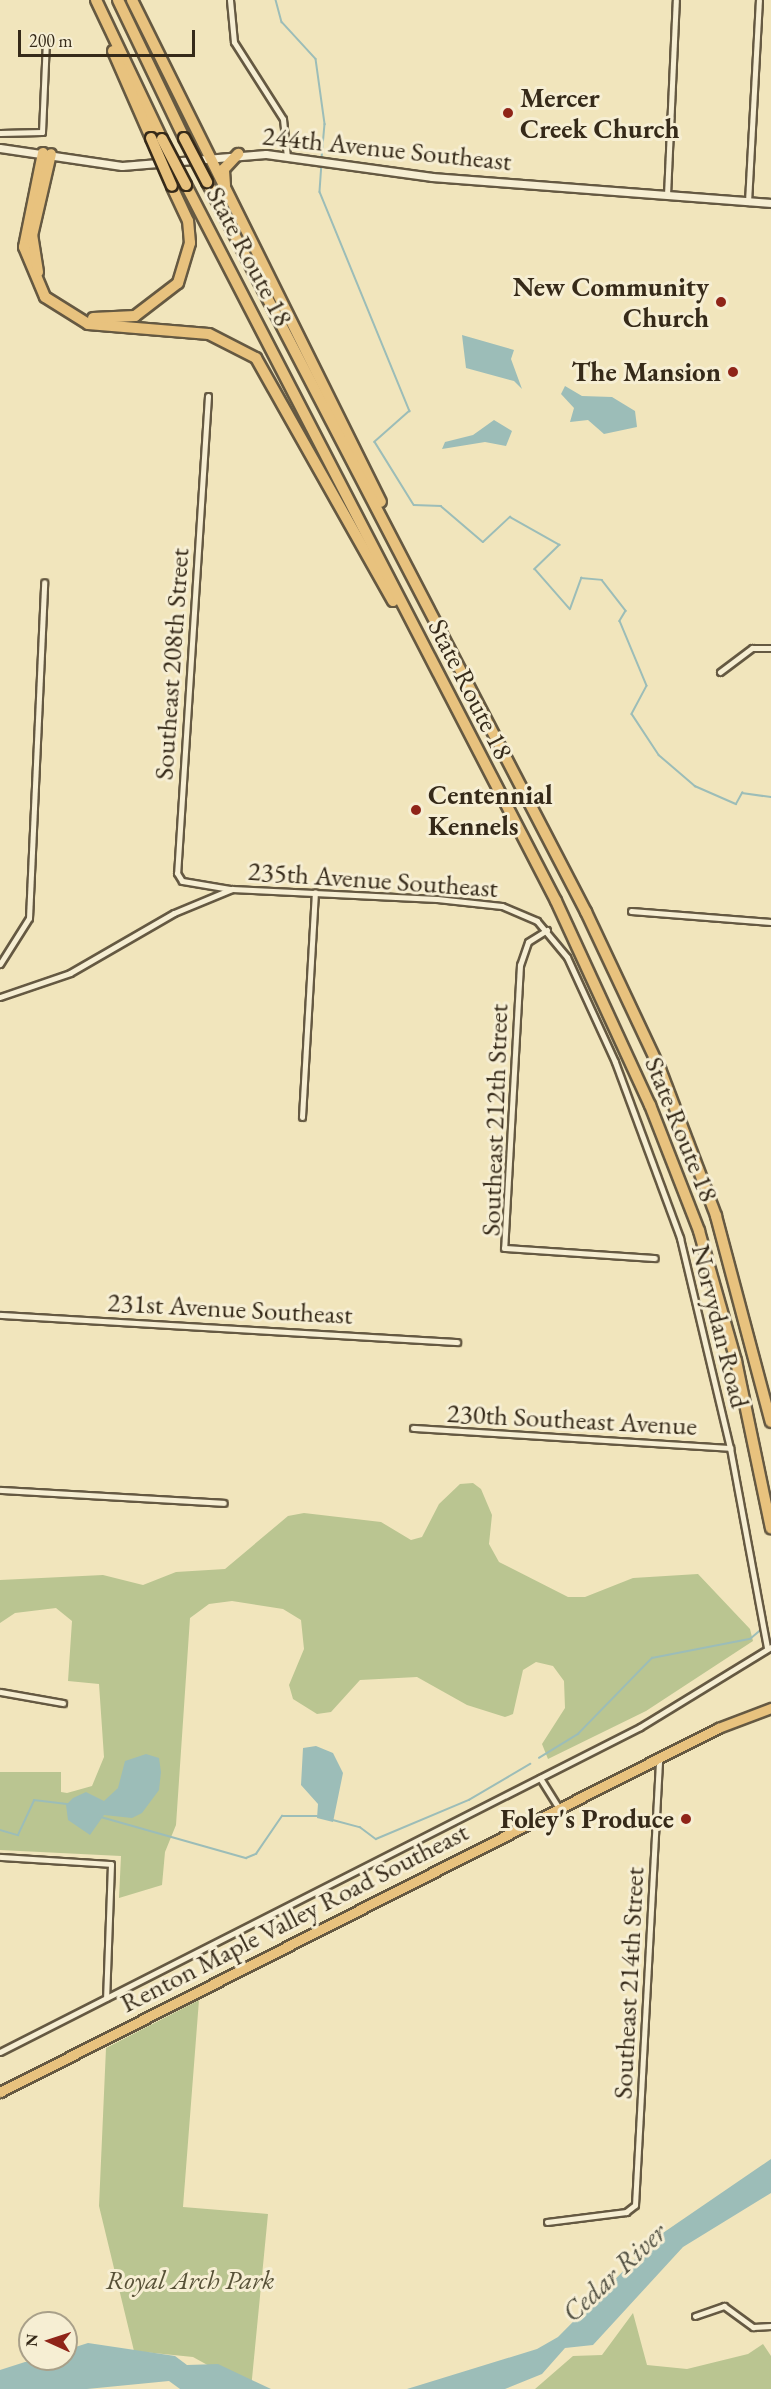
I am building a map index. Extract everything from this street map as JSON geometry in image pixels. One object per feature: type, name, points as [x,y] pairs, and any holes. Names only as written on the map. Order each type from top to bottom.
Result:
[{"type":"highway","points":[[47,154],[32,236],[35,265],[51,293],[89,318],[135,316],[154,307],[178,283],[190,243],[185,211],[151,138],[96,0]]},
{"type":"highway","name":"State Route 18","points":[[96,0],[162,139],[556,901],[650,1105],[699,1231],[730,1339],[771,1528]]},
{"type":"highway","name":"State Route 18","points":[[118,0],[184,138],[586,912],[660,1069],[719,1227],[771,1422]]},
{"type":"highway","points":[[132,0],[208,158],[348,427],[435,623]]},
{"type":"highway","points":[[47,154],[24,247],[45,297],[88,324],[209,334],[256,358],[433,666]]},
{"type":"highway","points":[[231,202],[224,169],[238,154]]},
{"type":"main road","name":"Renton Maple Valley Road Southeast","points":[[0,2092],[659,1758],[771,1708]]},
{"type":"street","points":[[230,0],[234,42],[283,119],[287,157]]},
{"type":"street","points":[[667,195],[676,0]]},
{"type":"street","points":[[748,202],[759,0]]},
{"type":"street","points":[[0,133],[42,132],[46,40]]},
{"type":"street","name":"244th Avenue Southeast","points":[[0,148],[122,166],[238,154],[287,157],[336,167],[771,203]]},
{"type":"street","name":"Southeast 208th Street","points":[[208,396],[177,873],[182,881],[232,889]]},
{"type":"street","points":[[0,964],[29,918],[44,582]]},
{"type":"street","points":[[720,672],[752,648],[771,648]]},
{"type":"street","name":"235th Avenue Southeast","points":[[0,997],[70,973],[174,913],[232,889],[315,892],[502,906],[547,930]]},
{"type":"street","points":[[302,1117],[315,892]]},
{"type":"street","points":[[631,911],[771,922]]},
{"type":"street","name":"Southeast 212th Street","points":[[547,930],[525,947],[520,966],[504,1248],[655,1258]]},
{"type":"street","name":"Norvydan Road","points":[[547,930],[567,957],[615,1062],[680,1238],[730,1448],[764,1638],[769,1648]]},
{"type":"street","name":"231st Avenue Southeast","points":[[0,1315],[457,1342]]},
{"type":"street","name":"230th Southeast Avenue","points":[[412,1428],[730,1448]]},
{"type":"street","points":[[0,1490],[224,1503]]},
{"type":"street","points":[[0,2052],[640,1727],[769,1648]]},
{"type":"street","points":[[0,1692],[63,1703]]},
{"type":"street","name":"Southeast 214th Street","points":[[547,2222],[632,2209],[659,1758]]},
{"type":"street","points":[[540,1778],[559,1808]]},
{"type":"street","points":[[0,1857],[111,1864],[106,1998]]},
{"type":"street","points":[[694,2316],[724,2306],[753,2327],[771,2326]]},
{"type":"green space","points":[[473,1483],[481,1489],[492,1515],[489,1544],[499,1562],[568,1597],[585,1597],[633,1578],[698,1574],[750,1629],[753,1641],[646,1711],[548,1759],[542,1744],[565,1708],[564,1681],[553,1666],[536,1662],[523,1670],[513,1714],[505,1717],[467,1705],[417,1677],[360,1680],[331,1712],[317,1714],[293,1699],[289,1685],[304,1649],[301,1620],[283,1609],[232,1601],[209,1604],[190,1618],[176,1825],[165,1852],[162,1885],[119,1898],[121,1856],[0,1850],[0,1772],[61,1772],[61,1792],[67,1793],[92,1786],[104,1757],[99,1684],[68,1681],[72,1621],[56,1608],[15,1613],[0,1623],[0,1580],[103,1575],[143,1585],[176,1572],[225,1569],[288,1516],[304,1513],[381,1522],[411,1540],[422,1537],[439,1504],[460,1484]]},
{"type":"green space","name":"Royal Arch Park","points":[[199,2000],[183,2207],[268,2214],[251,2389],[193,2357],[134,2351],[99,2206],[106,2048]]},
{"type":"green space","points":[[633,2313],[647,2365],[687,2369],[748,2354],[763,2344],[771,2356],[771,2389],[535,2389],[573,2356],[602,2355]]},
{"type":"water","points":[[462,335],[514,350],[511,359],[522,389],[514,381],[466,368]]},
{"type":"water","points":[[565,386],[582,396],[612,397],[635,411],[637,427],[604,434],[588,420],[570,422],[574,408],[561,394]]},
{"type":"water","points":[[494,420],[512,431],[506,446],[485,442],[442,449],[445,442],[473,435]]},
{"type":"water","points":[[316,1746],[333,1753],[343,1773],[333,1822],[317,1818],[318,1804],[301,1785],[303,1748]]},
{"type":"water","points":[[146,1754],[159,1758],[161,1772],[159,1790],[142,1813],[132,1818],[104,1815],[90,1835],[68,1820],[66,1805],[73,1798],[86,1792],[104,1801],[118,1788],[125,1761]]},
{"type":"water","name":"Cedar River","points":[[771,2159],[771,2193],[683,2247],[593,2345],[565,2348],[542,2374],[505,2389],[407,2389],[537,2349],[558,2337],[657,2237]]},
{"type":"water","points":[[88,2343],[175,2356],[187,2365],[218,2364],[271,2389],[180,2389],[169,2381],[87,2389],[0,2389],[0,2370],[18,2364],[18,2371],[78,2371],[78,2346]]},
{"type":"waterway","points":[[276,0],[282,22],[316,59],[325,124],[322,159]]},
{"type":"waterway","points":[[322,163],[320,192],[410,411],[375,442],[414,505],[441,506],[483,542],[510,517],[560,545],[535,569],[570,609],[581,578],[602,580],[626,611],[620,621],[647,686],[632,714],[659,755],[695,786],[736,804],[742,793],[771,797]]},
{"type":"waterway","points":[[539,1758],[578,1734],[652,1658],[750,1639],[762,1629]]},
{"type":"waterway","points":[[333,1820],[360,1827],[376,1839],[469,1800],[530,1764]]},
{"type":"waterway","points":[[0,1830],[18,1835],[34,1800],[69,1804]]},
{"type":"waterway","points":[[101,1817],[246,1858],[256,1854],[282,1816],[317,1816]]},
{"type":"place","name":"Mercer Creek Church","points":[[508,113]]},
{"type":"place","name":"New Community Church","points":[[721,302]]},
{"type":"place","name":"The Mansion","points":[[733,372]]},
{"type":"place","name":"Centennial Kennels","points":[[416,810]]},
{"type":"place","name":"Foley's Produce","points":[[686,1819]]}]
